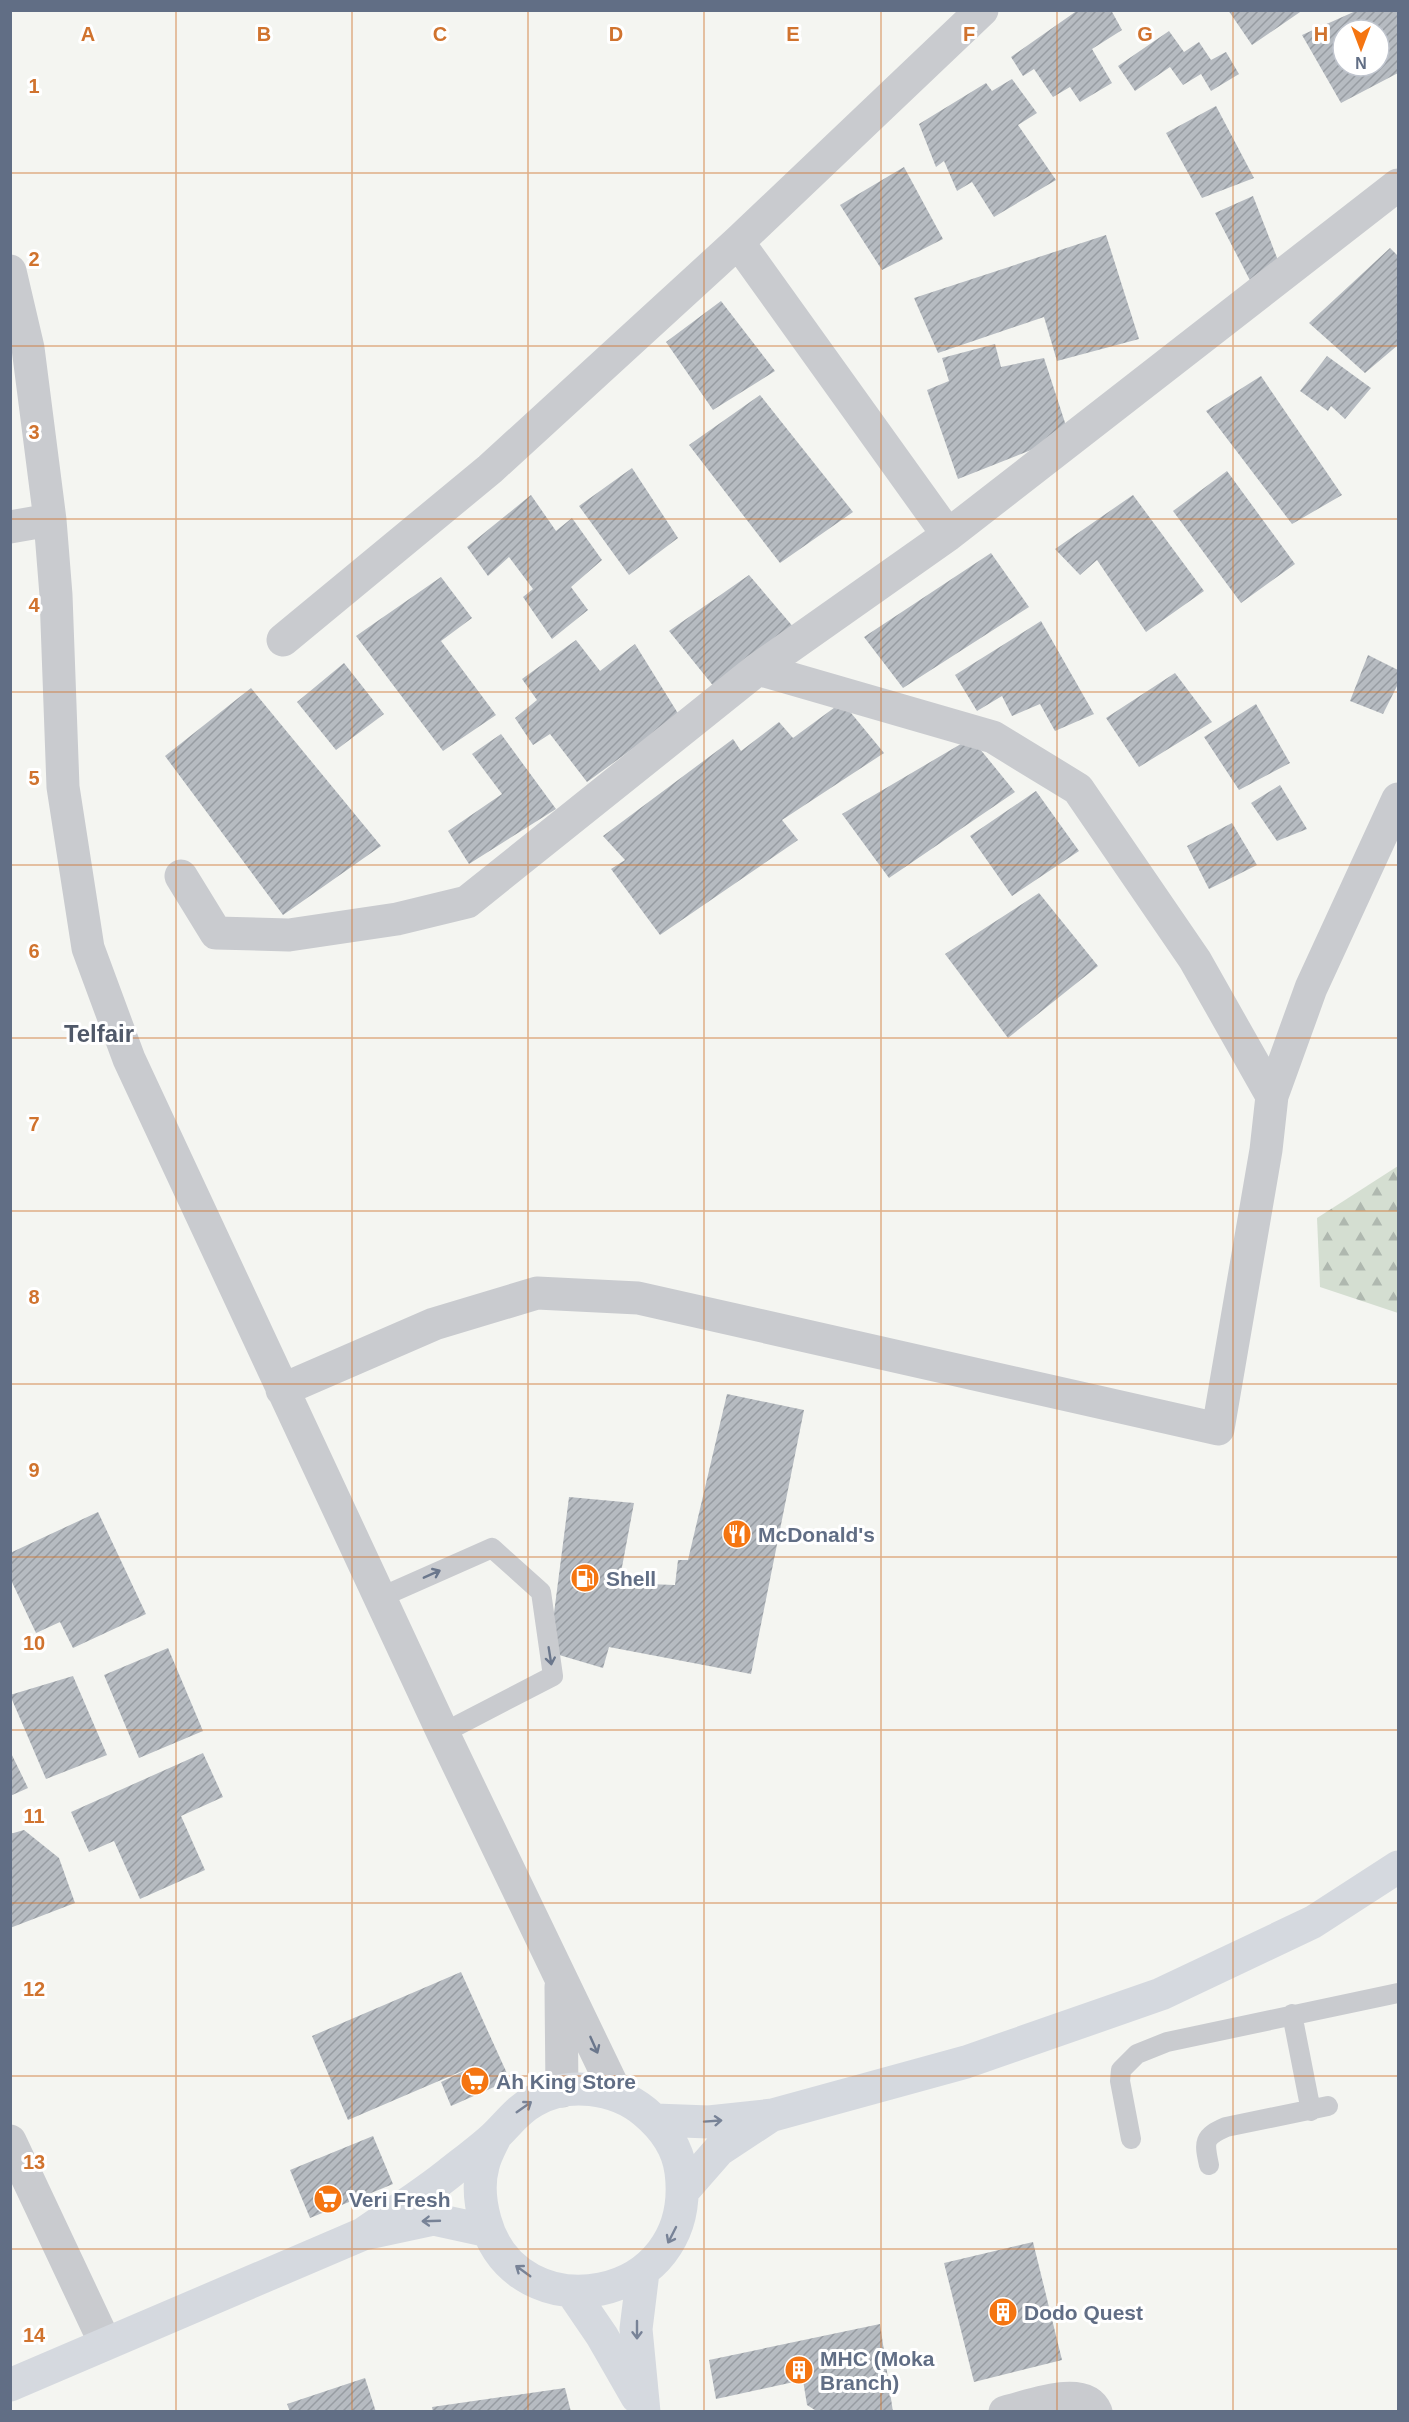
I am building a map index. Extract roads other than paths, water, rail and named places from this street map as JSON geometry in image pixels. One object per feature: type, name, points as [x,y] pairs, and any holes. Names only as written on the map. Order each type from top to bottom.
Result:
[{"type":"main road","points":[[655,2120],[709,2122],[773,2115],[966,2062],[1161,1994],[1313,1922],[1398,1867]]},
{"type":"main road","points":[[363,2234],[439,2182],[495,2137],[513,2115],[536,2100],[562,2091],[590,2089],[617,2095],[638,2106],[655,2120],[671,2141],[680,2165],[684,2190],[681,2214],[673,2236],[660,2256],[643,2272],[621,2284],[597,2291],[572,2292],[545,2285],[522,2272],[502,2254],[488,2231],[480,2199],[482,2167],[495,2137]]},
{"type":"main road","points":[[684,2190],[719,2151],[773,2115]]},
{"type":"main road","points":[[10,2385],[363,2234],[433,2219],[488,2231]]},
{"type":"main road","points":[[643,2272],[636,2329],[643,2409]]},
{"type":"main road","points":[[572,2292],[602,2336],[643,2409]]},
{"type":"street","points":[[283,640],[490,469],[738,242],[982,10]]},
{"type":"street","points":[[181,876],[216,933],[289,935],[397,919],[466,902],[758,669],[948,536],[1398,185]]},
{"type":"street","points":[[738,242],[948,536]]},
{"type":"street","points":[[10,271],[28,348],[50,520],[56,595],[63,788],[88,948],[129,1059],[442,1733],[617,2095]]},
{"type":"street","points":[[10,527],[50,520]]},
{"type":"street","points":[[758,669],[993,737],[1078,789],[1195,960],[1272,1096]]},
{"type":"street","points":[[282,1390],[434,1324],[537,1293],[638,1298],[1218,1429],[1266,1150],[1272,1096],[1311,988],[1398,799]]},
{"type":"street","points":[[560,1973],[562,2091]]},
{"type":"street","points":[[10,2141],[105,2343]]},
{"type":"street","points":[[1005,2412],[1075,2396],[1087,2400],[1096,2412]]},
{"type":"lane","points":[[379,1598],[492,1548],[541,1592],[553,1676],[442,1733]]},
{"type":"lane","points":[[1131,2139],[1120,2081],[1121,2070],[1126,2062],[1137,2054],[1167,2042],[1398,1993]]},
{"type":"lane","points":[[1209,2165],[1205,2142],[1210,2133],[1226,2127],[1319,2109],[1292,2014]]},
{"type":"place","name":"McDonald's","points":[[737,1534]]},
{"type":"place","name":"Shell","points":[[585,1578]]},
{"type":"place","name":"Ah King Store","points":[[475,2081]]},
{"type":"place","name":"Veri Fresh","points":[[328,2199]]},
{"type":"place","name":"Dodo Quest","points":[[1003,2312]]},
{"type":"place","name":"MHC (Moka Branch)","points":[[799,2370]]},
{"type":"district","name":"Telfair","points":[[99,1033]]}]
